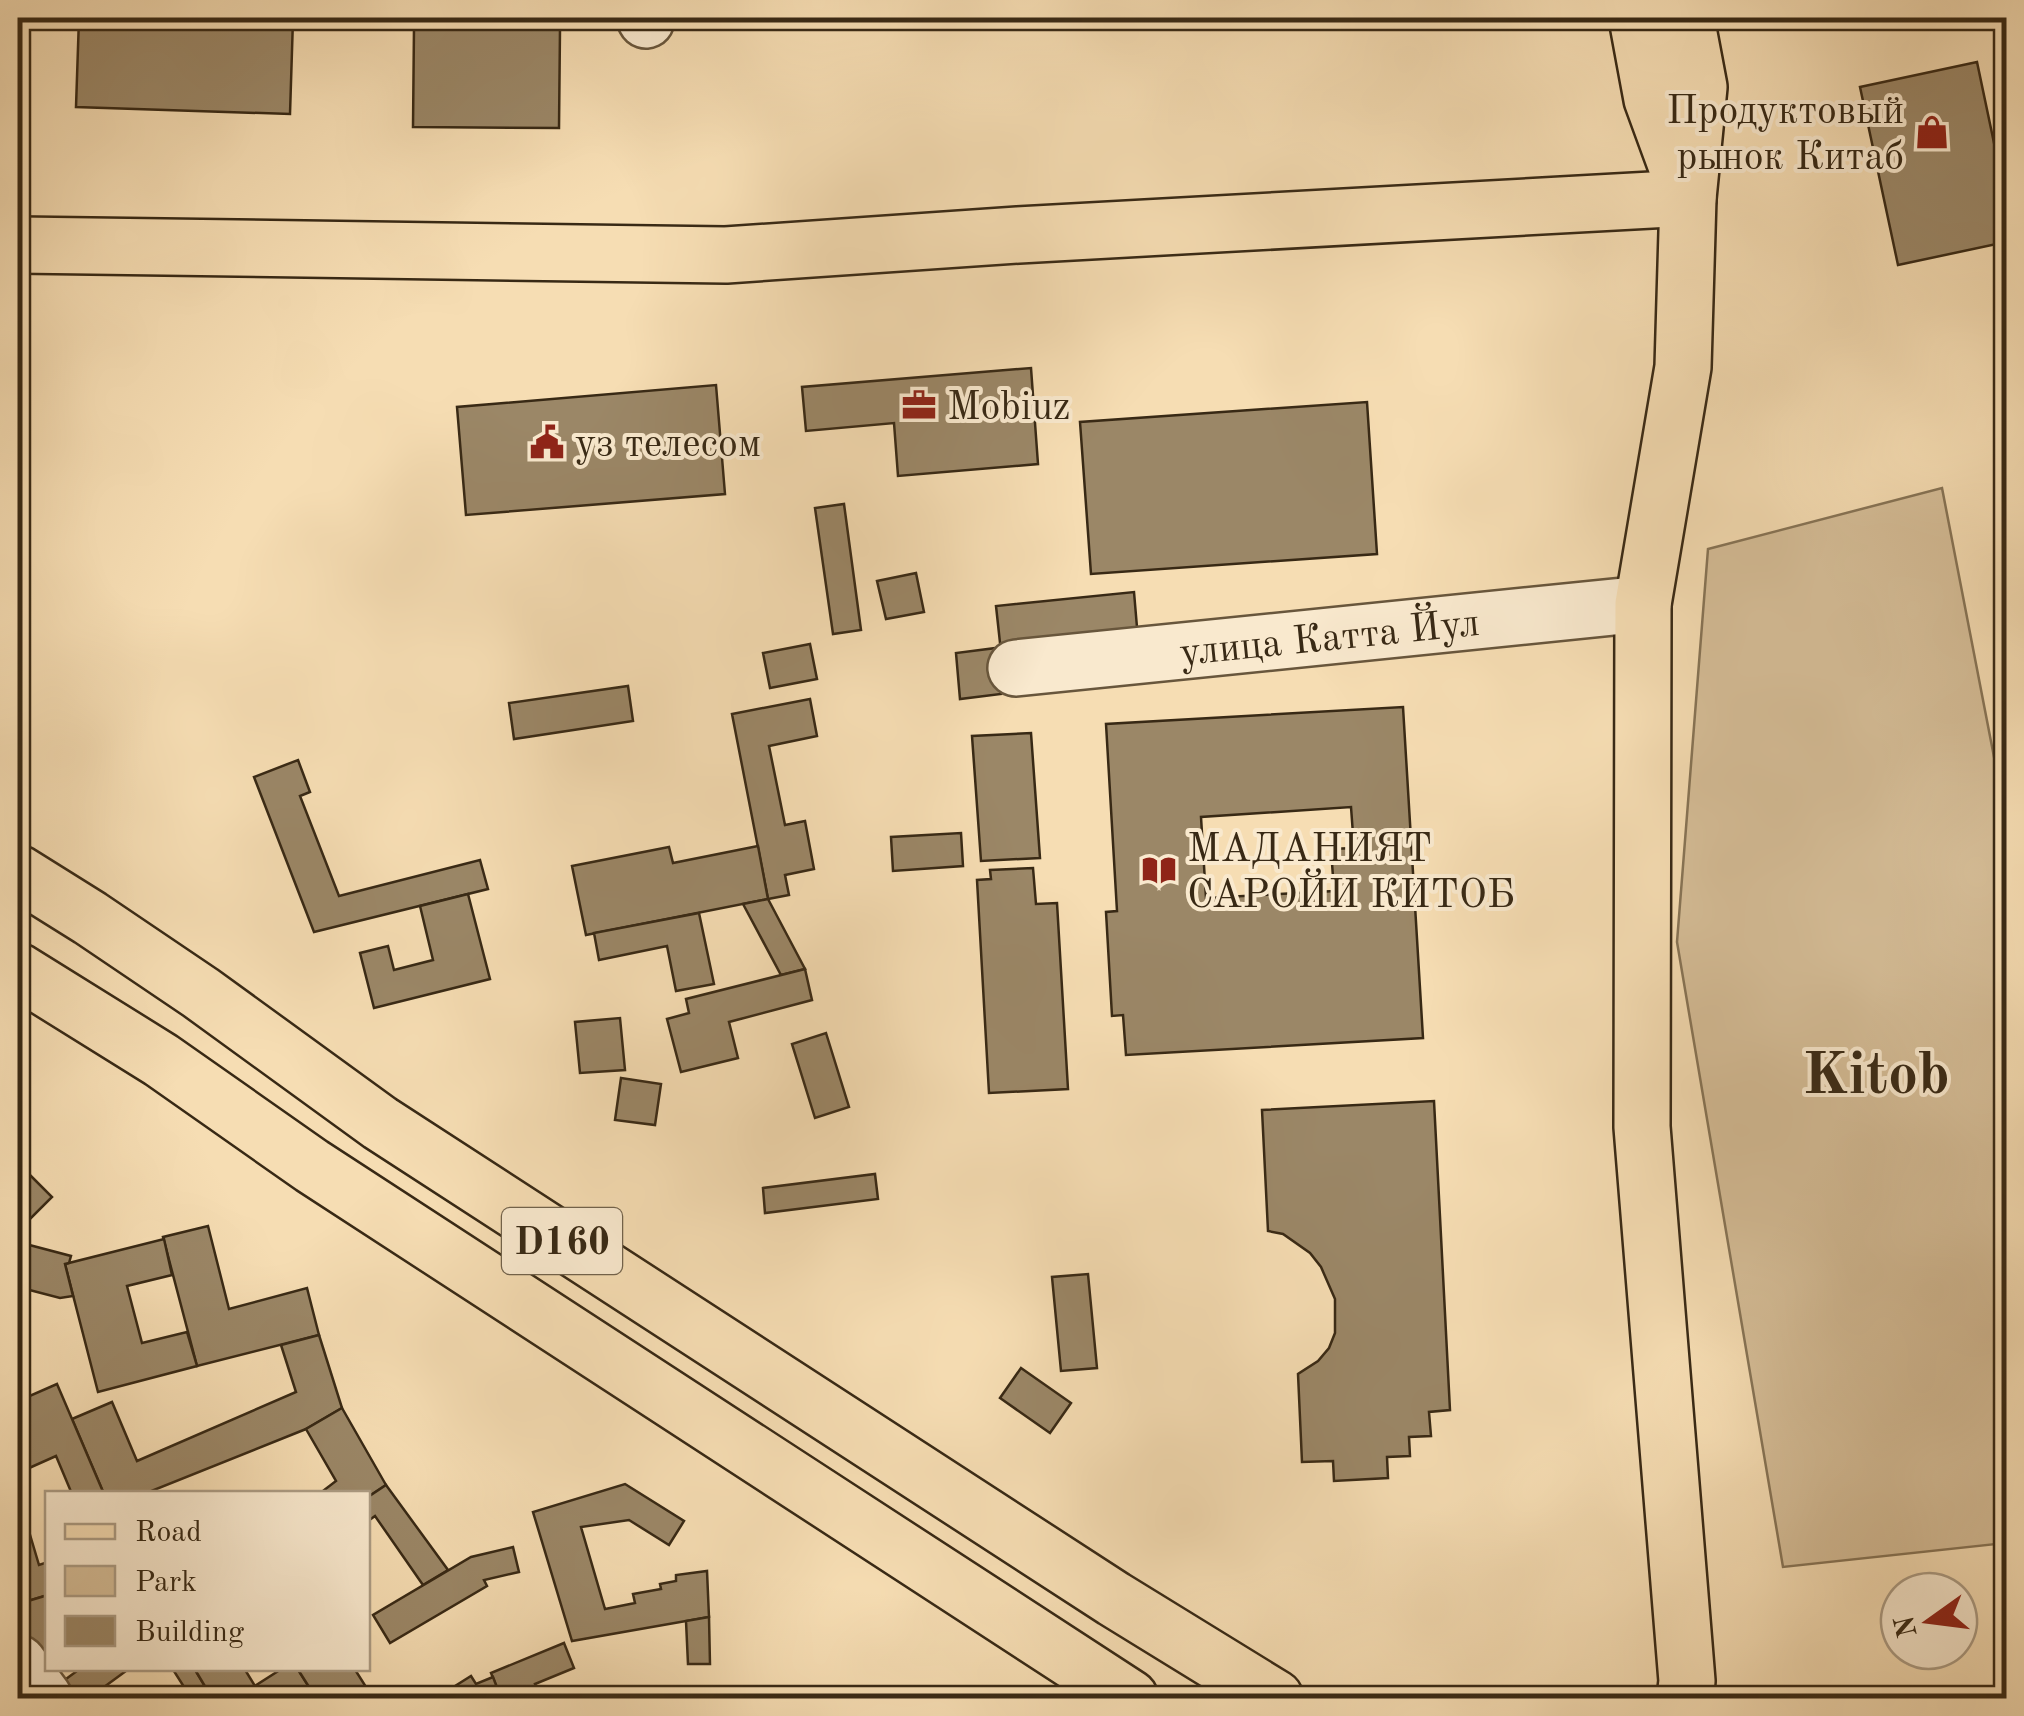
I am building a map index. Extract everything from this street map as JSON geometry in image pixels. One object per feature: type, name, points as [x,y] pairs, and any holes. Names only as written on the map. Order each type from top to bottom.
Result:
[{"type":"main road","points":[[1637,18],[1652,99],[1688,198]]},
{"type":"main road","points":[[1685,1698],[1687,1681],[1642,1127],[1643,604],[1683,366],[1688,198],[1698,87],[1686,18]]},
{"type":"main road","points":[[18,245],[726,256],[1018,235],[1688,198]]},
{"type":"main road","name":"D160","points":[[18,873],[201,993],[380,1123],[1114,1598],[1276,1698]]},
{"type":"main road","name":"D160","points":[[18,971],[161,1060],[312,1166],[1130,1698]]},
{"type":"main road","points":[[161,1060],[201,993]]},
{"type":"street","name":"улица Катта Йул","points":[[1016,668],[1643,604]]},
{"type":"street","points":[[18,1663],[44,1698]]},
{"type":"green space","points":[[1942,488],[2006,819],[2006,1543],[1783,1567],[1677,942],[1708,549]]},
{"type":"building","points":[[79,18],[293,19],[290,114],[76,107]]},
{"type":"building","points":[[414,27],[560,29],[559,128],[413,127]]},
{"type":"building","name":"Продуктовый рынок Китаб","points":[[1977,62],[2006,200],[2006,242],[1898,265],[1860,87]]},
{"type":"building","name":"Mobiuz","points":[[1031,368],[1038,464],[898,476],[894,423],[806,431],[802,387]]},
{"type":"building","points":[[716,385],[725,494],[466,515],[457,407]]},
{"type":"building","points":[[1367,402],[1377,554],[1091,574],[1080,422]]},
{"type":"building","points":[[844,504],[861,630],[833,634],[815,508]]},
{"type":"building","points":[[916,573],[924,612],[886,619],[877,581]]},
{"type":"building","points":[[1134,592],[1138,639],[1001,652],[996,606]]},
{"type":"building","points":[[810,644],[817,679],[770,688],[763,653]]},
{"type":"building","points":[[996,648],[1001,694],[960,699],[956,653]]},
{"type":"building","points":[[628,686],[633,721],[514,739],[509,703]]},
{"type":"building","points":[[810,699],[817,736],[769,746],[785,825],[805,821],[814,869],[785,875],[789,895],[768,899],[732,714]]},
{"type":"building","name":"МАДАНИЯТ САРОЙИ КИТОБ","points":[[1403,707],[1423,1038],[1126,1055],[1123,1015],[1112,1016],[1106,912],[1117,911],[1106,724]],"holes":[[[1351,807],[1354,848],[1331,849],[1334,891],[1206,898],[1201,817]]]},
{"type":"building","points":[[1031,733],[1040,858],[981,861],[972,736]]},
{"type":"building","points":[[298,760],[310,792],[300,796],[339,896],[480,860],[488,889],[314,932],[254,777]]},
{"type":"building","points":[[961,833],[963,866],[893,871],[891,837]]},
{"type":"building","points":[[758,846],[768,899],[586,935],[572,866],[669,847],[673,863]]},
{"type":"building","points":[[1033,868],[1036,904],[1057,903],[1068,1089],[989,1093],[977,880],[991,879],[990,870]]},
{"type":"building","points":[[468,894],[490,979],[374,1008],[360,953],[388,946],[394,970],[433,960],[420,906]]},
{"type":"building","points":[[768,899],[805,969],[781,975],[743,904]]},
{"type":"building","points":[[699,913],[714,984],[676,991],[667,946],[599,960],[594,933]]},
{"type":"building","points":[[805,969],[812,1000],[729,1022],[738,1058],[681,1072],[667,1019],[689,1013],[686,999]]},
{"type":"building","points":[[620,1018],[625,1070],[580,1073],[575,1022]]},
{"type":"building","points":[[826,1033],[849,1107],[815,1118],[792,1044]]},
{"type":"building","points":[[621,1078],[661,1084],[655,1125],[615,1120]]},
{"type":"building","points":[[1434,1101],[1450,1410],[1429,1412],[1431,1436],[1409,1437],[1410,1456],[1387,1457],[1388,1478],[1334,1481],[1333,1461],[1302,1462],[1298,1374],[1329,1348],[1335,1333],[1335,1299],[1310,1253],[1283,1234],[1268,1231],[1262,1110]]},
{"type":"building","points":[[18,1163],[52,1197],[30,1219],[18,1207]]},
{"type":"building","points":[[875,1174],[878,1199],[765,1213],[763,1188]]},
{"type":"building","points":[[208,1226],[229,1309],[307,1288],[319,1335],[197,1366],[163,1237]]},
{"type":"building","points":[[164,1239],[172,1275],[127,1286],[142,1343],[187,1332],[197,1366],[98,1392],[65,1264]]},
{"type":"building","points":[[18,1242],[71,1256],[65,1264],[73,1296],[60,1298],[18,1287]]},
{"type":"building","points":[[1088,1274],[1097,1368],[1061,1371],[1052,1277]]},
{"type":"building","points":[[319,1335],[342,1408],[306,1429],[151,1491],[103,1491],[72,1419],[112,1402],[137,1461],[296,1392],[281,1345]]},
{"type":"building","points":[[1021,1368],[1071,1403],[1050,1433],[1000,1398]]},
{"type":"building","points":[[57,1384],[103,1491],[71,1491],[56,1456],[18,1473],[18,1401]]},
{"type":"building","points":[[342,1408],[386,1485],[370,1496],[370,1491],[323,1491],[336,1481],[306,1429]]},
{"type":"building","points":[[625,1484],[684,1521],[669,1545],[629,1520],[581,1527],[605,1609],[635,1603],[633,1594],[661,1589],[660,1584],[676,1581],[676,1575],[707,1571],[709,1617],[572,1641],[533,1512]]},
{"type":"building","points":[[386,1485],[448,1570],[423,1585],[375,1516],[370,1520],[370,1496]]},
{"type":"building","points":[[28,1528],[39,1565],[45,1563],[45,1596],[18,1604],[18,1532]]},
{"type":"building","points":[[513,1547],[519,1572],[484,1580],[487,1586],[390,1643],[373,1615],[471,1557]]},
{"type":"building","points":[[45,1596],[45,1657],[39,1660],[18,1622],[18,1604]]},
{"type":"building","points":[[709,1617],[710,1664],[688,1664],[686,1621]]},
{"type":"building","points":[[564,1643],[574,1668],[535,1684],[541,1698],[501,1698],[491,1673]]},
{"type":"building","points":[[77,1671],[126,1671],[100,1690],[107,1698],[57,1698],[51,1690]]},
{"type":"building","points":[[174,1671],[196,1671],[212,1698],[191,1698]]},
{"type":"building","points":[[196,1671],[246,1671],[255,1686],[236,1698],[212,1698]]},
{"type":"building","points":[[278,1671],[299,1671],[316,1698],[236,1698]]},
{"type":"building","points":[[299,1671],[356,1671],[373,1698],[316,1698]]},
{"type":"building","points":[[471,1676],[476,1684],[493,1677],[501,1698],[436,1698]]},
{"type":"place","name":"Продуктовый рынок Китаб","points":[[1932,132]]},
{"type":"place","name":"Mobiuz","points":[[919,405]]},
{"type":"place","name":"уз телесом","points":[[547,442]]},
{"type":"place","name":"МАДАНИЯТ САРОЙИ КИТОБ","points":[[1159,870]]},
{"type":"district","name":"Kitob","points":[[1876,1072]]}]
